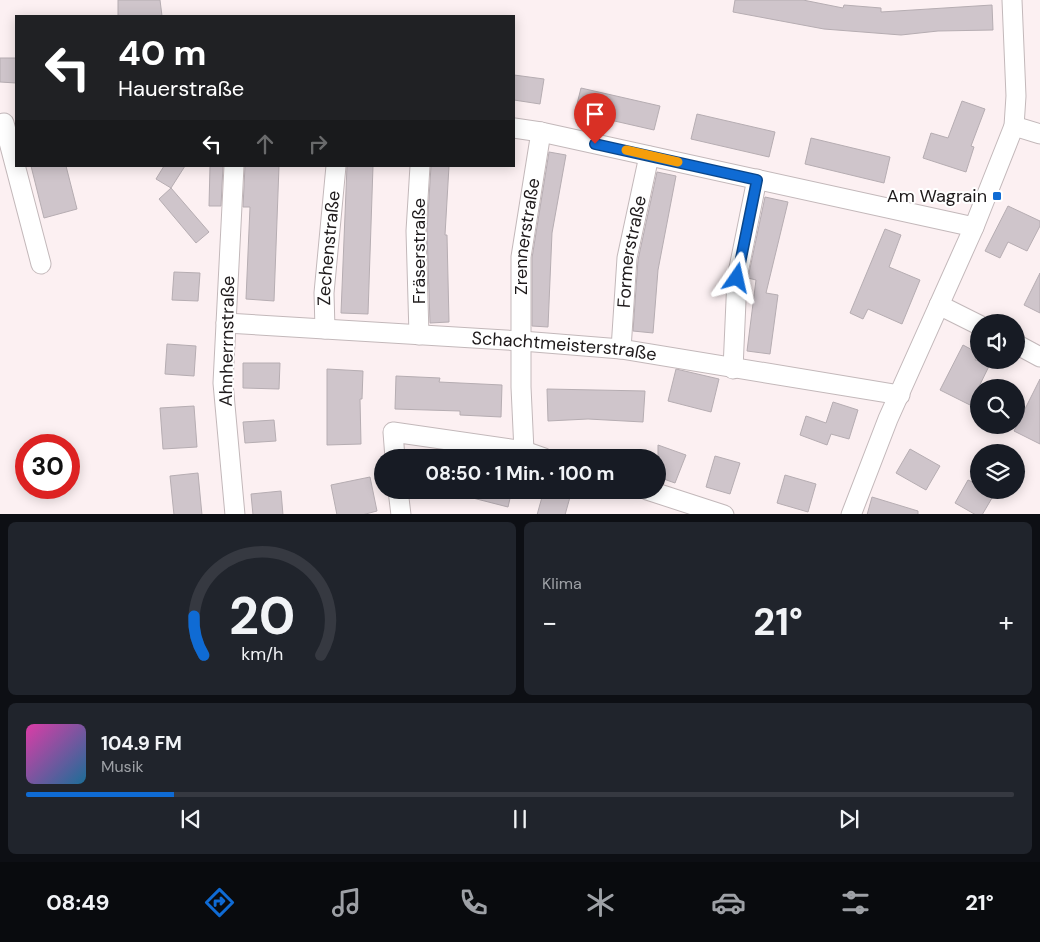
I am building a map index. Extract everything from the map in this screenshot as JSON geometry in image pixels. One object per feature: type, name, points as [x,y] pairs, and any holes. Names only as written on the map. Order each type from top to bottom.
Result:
[{"type":"street","points":[[851,514],[888,419],[900,396],[974,227],[1014,126],[1016,96],[1012,0]]},
{"type":"street","points":[[7,123],[15,156]]},
{"type":"street","points":[[1014,126],[1040,134]]},
{"type":"street","points":[[515,128],[542,132],[974,227]]},
{"type":"street","name":"Zrennerstraße","points":[[524,449],[521,257],[542,132]]},
{"type":"street","name":"Formerstraße","points":[[621,349],[627,258],[649,156]]},
{"type":"street","points":[[18,167],[41,264]]},
{"type":"street","name":"Ahnherrnstraße","points":[[234,167],[223,383],[236,514]]},
{"type":"street","name":"Zechenstraße","points":[[325,329],[324,293],[336,167]]},
{"type":"street","name":"Fräserstraße","points":[[420,167],[416,231],[420,335]]},
{"type":"street","points":[[733,369],[737,278],[757,180]]},
{"type":"street","points":[[939,305],[970,320]]},
{"type":"street","name":"Schachtmeisterstraße","points":[[226,323],[621,349],[900,396]]},
{"type":"street","points":[[1025,349],[1040,357]]},
{"type":"street","points":[[394,449],[393,432],[510,449]]},
{"type":"street","points":[[666,496],[724,514]]},
{"type":"street","points":[[399,499],[401,514]]},
{"type":"building","points":[[118,0],[160,0],[162,15],[118,15]]},
{"type":"building","points":[[735,0],[803,0],[843,8],[844,5],[881,8],[881,12],[992,5],[993,30],[938,31],[901,35],[824,29],[733,12]]},
{"type":"building","points":[[0,58],[15,58],[15,83],[0,82]]},
{"type":"building","points":[[515,75],[544,79],[540,104],[515,100]]},
{"type":"building","points":[[581,88],[660,106],[654,130],[575,112]]},
{"type":"building","points":[[962,101],[985,109],[971,146],[974,147],[966,172],[923,158],[931,133],[948,138]]},
{"type":"building","points":[[697,114],[775,132],[769,157],[691,139]]},
{"type":"building","points":[[811,138],[890,157],[884,183],[805,164]]},
{"type":"building","points":[[549,152],[566,155],[552,233],[548,327],[532,326],[532,258]]},
{"type":"building","points":[[31,167],[66,167],[77,209],[44,218]]},
{"type":"building","points":[[163,167],[184,167],[171,188],[156,179]]},
{"type":"building","points":[[210,167],[223,167],[221,206],[209,206]]},
{"type":"building","points":[[245,167],[279,167],[274,301],[246,299],[250,207],[243,207]]},
{"type":"building","points":[[347,167],[373,167],[368,314],[341,313]]},
{"type":"building","points":[[431,167],[449,167],[445,235],[447,235],[449,322],[430,323],[427,231]]},
{"type":"building","points":[[657,172],[676,176],[658,270],[653,333],[633,331],[638,260]]},
{"type":"building","points":[[171,188],[209,232],[196,243],[159,199]]},
{"type":"building","points":[[765,197],[788,202],[766,293],[778,295],[770,354],[747,351],[756,280],[748,278]]},
{"type":"building","points":[[1008,206],[1040,221],[1040,226],[1027,251],[1008,242],[1000,258],[985,251]]},
{"type":"building","points":[[885,229],[901,235],[889,267],[920,280],[902,324],[868,309],[863,319],[850,313]]},
{"type":"building","points":[[174,272],[200,273],[198,301],[172,300]]},
{"type":"building","points":[[1040,273],[1040,313],[1024,305]]},
{"type":"building","points":[[167,344],[196,346],[194,376],[165,374]]},
{"type":"building","points":[[963,345],[970,349],[970,369],[988,369],[983,379],[970,379],[970,405],[940,390]]},
{"type":"building","points":[[243,363],[280,363],[279,389],[243,388]]},
{"type":"building","points":[[327,369],[363,371],[362,399],[360,399],[361,444],[327,445]]},
{"type":"building","points":[[676,369],[719,379],[711,412],[668,401]]},
{"type":"building","points":[[396,376],[440,378],[439,382],[502,385],[501,417],[460,415],[460,411],[395,409]]},
{"type":"building","points":[[1040,379],[1040,444],[1020,434],[1025,434],[1025,409]]},
{"type":"building","points":[[547,389],[645,391],[643,422],[588,419],[548,421]]},
{"type":"building","points":[[833,402],[858,410],[849,439],[831,434],[827,445],[800,435],[806,416],[826,423]]},
{"type":"building","points":[[194,406],[197,447],[163,449],[160,408]]},
{"type":"building","points":[[274,420],[276,441],[245,443],[243,422]]},
{"type":"building","points":[[658,445],[686,455],[675,483],[666,480],[666,449],[658,449]]},
{"type":"building","points":[[910,449],[940,466],[926,490],[896,473]]},
{"type":"building","points":[[715,456],[740,463],[730,494],[706,487]]},
{"type":"building","points":[[198,473],[202,514],[174,514],[170,476]]},
{"type":"building","points":[[785,475],[816,484],[808,512],[777,503]]},
{"type":"building","points":[[370,477],[377,511],[366,514],[337,514],[331,485]]},
{"type":"building","points":[[968,480],[970,481],[970,499],[991,499],[983,514],[974,514],[955,503]]},
{"type":"building","points":[[281,491],[283,514],[253,514],[251,494]]},
{"type":"building","points":[[872,497],[918,511],[918,514],[867,514]]},
{"type":"building","points":[[477,499],[510,499],[508,507]]},
{"type":"building","points":[[541,499],[569,499],[565,514],[537,514]]},
{"type":"slow traffic","points":[[626,150],[678,162]]},
{"type":"place","name":"Am Wagrain","points":[[997,196]]},
{"type":"route","points":[[595,144],[757,180],[737,278]]}]
